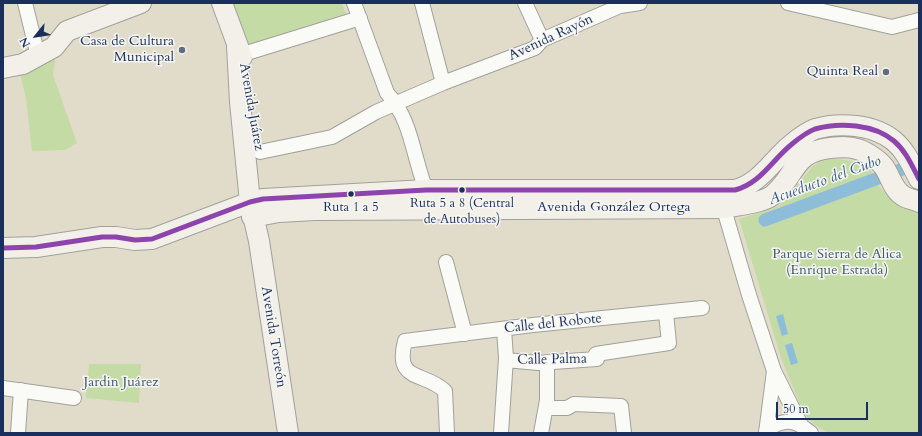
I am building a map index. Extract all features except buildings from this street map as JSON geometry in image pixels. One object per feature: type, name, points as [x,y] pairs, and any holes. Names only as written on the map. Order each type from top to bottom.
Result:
[{"type":"street","points":[[24,3],[38,56]]},
{"type":"street","points":[[3,68],[15,67],[54,47],[67,31],[141,3]]},
{"type":"street","name":"Avenida Juárez","points":[[222,3],[239,52],[260,152],[257,208]]},
{"type":"street","points":[[354,3],[387,94],[396,103],[407,124],[426,190],[434,208]]},
{"type":"street","points":[[422,3],[442,82]]},
{"type":"street","points":[[524,3],[542,40]]},
{"type":"street","name":"Avenida Rayón","points":[[260,152],[332,137],[376,112],[442,82],[536,48],[542,40],[620,6],[640,3]]},
{"type":"street","points":[[788,3],[892,27],[919,20]]},
{"type":"street","points":[[3,248],[36,247],[102,237],[116,237],[135,240],[152,239],[257,208],[239,52],[360,18]]},
{"type":"street","name":"Avenida González Ortega","points":[[257,208],[315,210],[434,208],[721,199],[735,190],[745,188],[757,180],[791,145],[814,129],[837,125],[875,130],[887,136],[904,152],[919,179]]},
{"type":"street","name":"Avenida González Ortega","points":[[257,208],[426,190],[721,199],[767,199],[774,194],[798,162],[808,154],[816,149],[845,147],[858,149],[870,155],[884,166],[895,188],[904,197],[919,202]]},
{"type":"street","points":[[721,199],[749,295],[774,371],[806,429]]},
{"type":"street","name":"Avenida Torreón","points":[[257,208],[259,241],[288,433]]},
{"type":"street","points":[[446,262],[465,334]]},
{"type":"street","name":"Calle del Robote","points":[[447,433],[444,392],[434,382],[415,377],[410,374],[403,363],[404,341],[702,308]]},
{"type":"street","name":"Calle Palma","points":[[506,360],[516,362],[547,362],[597,359],[596,354],[669,343],[666,313]]},
{"type":"street","points":[[501,433],[506,360],[504,329]]},
{"type":"street","points":[[541,433],[546,408],[547,362]]},
{"type":"street","points":[[766,432],[774,371]]},
{"type":"street","points":[[3,388],[74,398]]},
{"type":"street","points":[[18,433],[21,390]]},
{"type":"street","points":[[546,408],[567,408],[574,404],[621,406],[624,433]]},
{"type":"street","points":[[766,432],[776,424],[786,422],[806,429]]},
{"type":"green space","points":[[230,3],[342,3],[347,17],[248,47]]},
{"type":"green space","points":[[56,52],[53,75],[77,143],[65,150],[32,151],[26,98],[20,74]]},
{"type":"green space","name":"Parque Sierra de Alica (Enrique Estrada)","points":[[825,159],[841,159],[862,164],[871,171],[880,187],[888,195],[903,206],[919,211],[919,433],[828,433],[815,425],[804,414],[781,358],[739,219],[779,206],[813,166]]},
{"type":"green space","name":"Jardin Juárez","points":[[89,364],[141,364],[139,403],[86,398]]},
{"type":"water","points":[[783,314],[788,334],[782,336],[776,316]]},
{"type":"water","points":[[792,343],[798,363],[791,365],[785,345]]},
{"type":"waterway","name":"Acueducto del Cubo","points":[[765,220],[919,163]]},
{"type":"transit line","points":[[3,248],[36,247],[102,237],[116,237],[135,240],[152,239],[250,202],[263,199],[426,190],[735,190],[744,187],[759,177],[785,150],[806,134],[815,129],[845,125],[867,128],[886,135],[902,149],[919,179]]},
{"type":"place","name":"Casa de Cultura Municipal","points":[[182,50]]},
{"type":"place","name":"Quinta Real","points":[[886,72]]},
{"type":"place","name":"Ruta 5 a 8 (Central de Autobuses)","points":[[462,190]]},
{"type":"place","name":"Ruta 1 a 5","points":[[351,194]]}]
